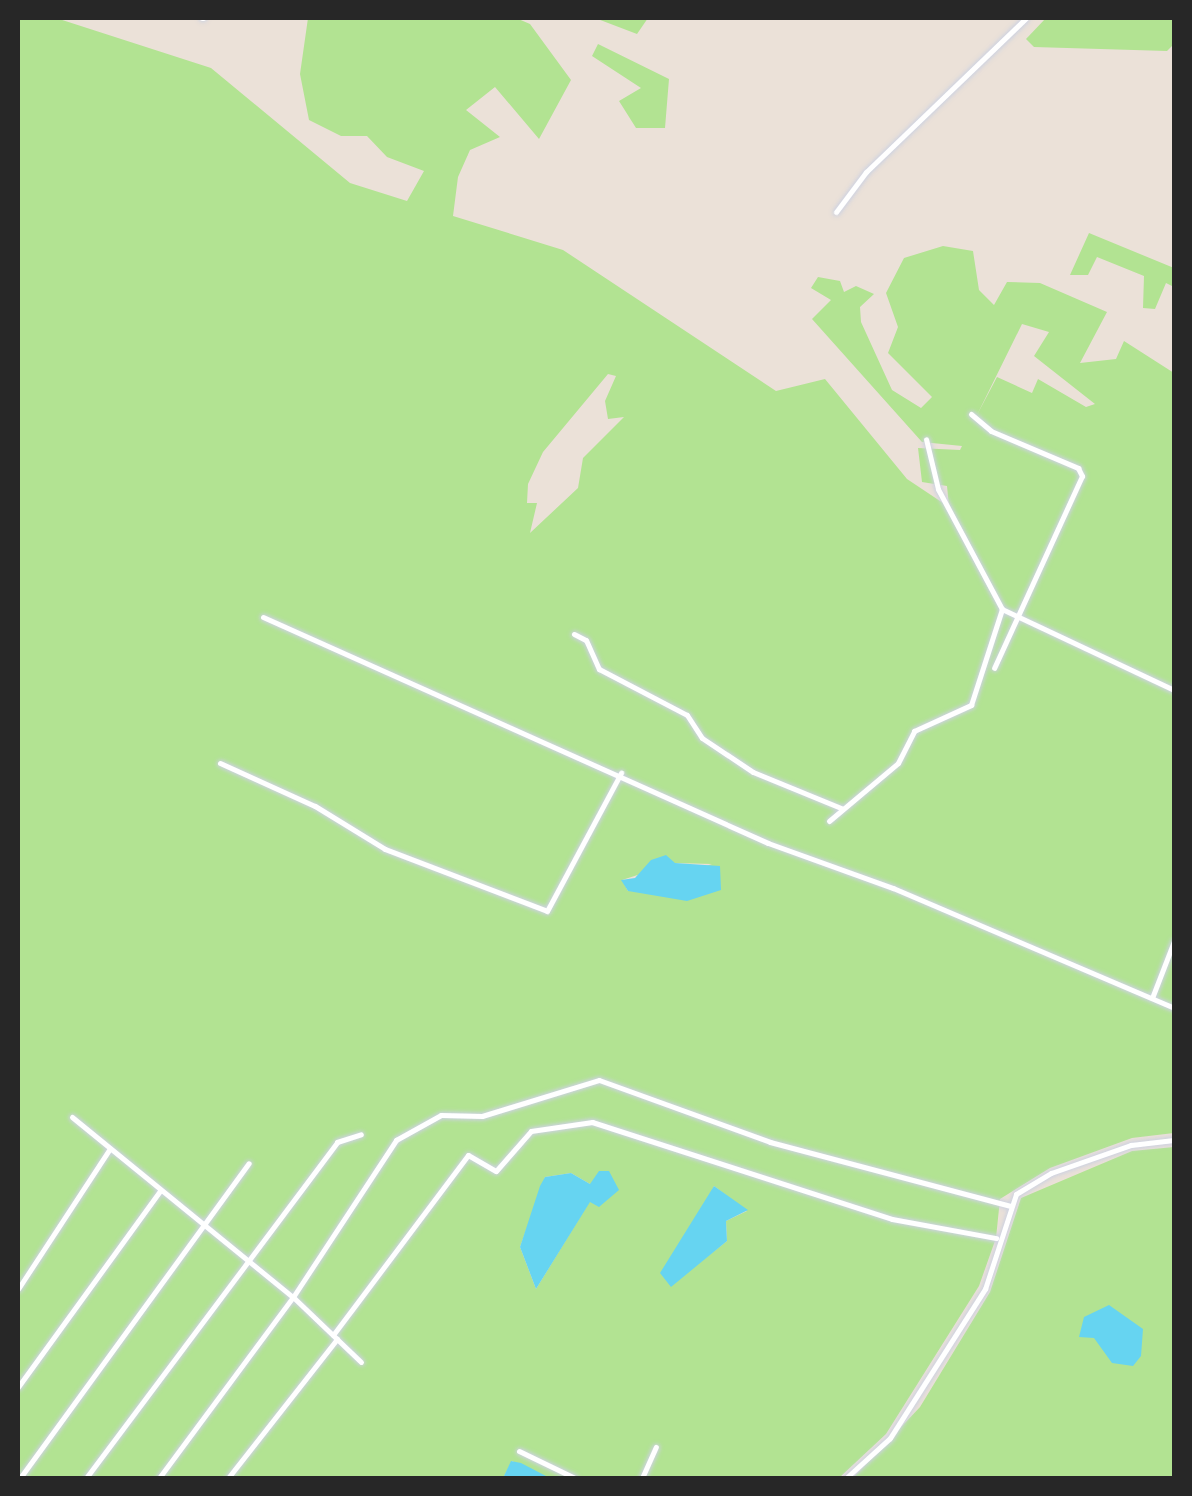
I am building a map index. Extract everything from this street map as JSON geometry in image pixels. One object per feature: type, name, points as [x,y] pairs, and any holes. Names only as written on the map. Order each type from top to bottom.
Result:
[{"type":"street","points":[[836,212],[866,172],[1026,18]]},
{"type":"street","points":[[971,414],[991,431],[1078,468],[1082,476],[1021,617],[994,668]]},
{"type":"street","points":[[926,439],[938,489],[1002,609],[1174,690]]},
{"type":"street","points":[[829,822],[898,763],[914,732],[971,704],[1002,609]]},
{"type":"street","points":[[262,618],[621,774],[768,843],[893,888],[1174,1008]]},
{"type":"street","points":[[574,634],[586,640],[598,669],[687,715],[702,738],[754,772],[843,809]]},
{"type":"street","points":[[220,763],[315,806],[384,849],[547,911],[621,774]]},
{"type":"street","points":[[1152,998],[1174,941]]},
{"type":"street","points":[[159,1478],[292,1297],[396,1140],[441,1114],[482,1116],[600,1080],[770,1142],[1010,1206]]},
{"type":"street","points":[[72,1117],[292,1297],[361,1362]]},
{"type":"street","points":[[228,1478],[468,1154],[496,1171],[530,1131],[592,1122],[892,1219],[996,1238]]},
{"type":"street","points":[[86,1478],[337,1142],[361,1134]]},
{"type":"street","points":[[846,1478],[890,1438],[985,1288],[996,1238],[1016,1194],[1052,1172],[1131,1145],[1174,1140]]},
{"type":"street","points":[[18,1289],[109,1150]]},
{"type":"street","points":[[20,1478],[249,1163]]},
{"type":"street","points":[[18,1387],[160,1190]]},
{"type":"street","points":[[642,1478],[656,1447]]},
{"type":"street","points":[[519,1452],[575,1478]]},
{"type":"green space","points":[[18,18],[56,18],[211,68],[350,183],[407,201],[424,171],[387,157],[367,136],[341,136],[309,120],[300,74],[308,18],[516,18],[530,24],[571,80],[539,139],[495,87],[466,110],[500,137],[470,150],[458,177],[453,216],[563,250],[776,391],[825,379],[907,479],[949,507],[947,486],[922,482],[918,448],[960,450],[962,446],[922,442],[812,319],[831,300],[811,288],[818,277],[840,281],[844,292],[856,286],[874,294],[860,307],[861,322],[892,390],[921,408],[932,397],[888,353],[898,327],[886,293],[904,258],[943,246],[973,251],[979,290],[994,305],[1007,282],[1040,283],[1107,312],[1080,363],[1116,359],[1124,341],[1174,373],[1174,1133],[1132,1138],[1050,1168],[1000,1199],[996,1238],[979,1286],[886,1434],[839,1478],[545,1478],[512,1461],[503,1478],[18,1478]],"holes":[[[1022,324],[1049,332],[1034,356],[1095,404],[1086,407],[1038,379],[1032,393],[997,377],[977,415]],[[608,374],[616,376],[605,401],[608,419],[624,417],[583,458],[578,488],[530,533],[537,503],[527,503],[528,484],[543,452]],[[675,863],[712,864],[628,891],[622,880]],[[571,1173],[590,1184],[590,1201],[536,1289],[520,1247],[545,1177]],[[714,1186],[747,1211],[726,1221],[727,1241],[670,1286]]]},
{"type":"green space","points":[[595,18],[648,18],[637,34]]},
{"type":"green space","points":[[1046,18],[1174,18],[1174,44],[1167,51],[1034,47],[1026,39]]},
{"type":"green space","points":[[598,44],[669,79],[665,128],[636,128],[619,101],[641,88],[592,56]]},
{"type":"green space","points":[[1089,233],[1174,268],[1174,287],[1166,283],[1155,309],[1143,308],[1144,276],[1097,257],[1088,275],[1070,275]]},
{"type":"green space","points":[[1174,1147],[1174,1478],[853,1478],[920,1407],[990,1292],[1021,1198],[1132,1151]]},
{"type":"water","points":[[666,855],[675,863],[720,866],[721,890],[687,901],[628,891],[621,880],[635,878],[651,860]]},
{"type":"water","points":[[599,1171],[609,1171],[619,1190],[599,1207],[590,1202],[536,1289],[520,1247],[540,1186],[545,1177],[571,1173],[590,1184]]},
{"type":"water","points":[[714,1186],[748,1210],[726,1221],[727,1241],[671,1287],[660,1273]]},
{"type":"water","points":[[1109,1305],[1143,1329],[1141,1356],[1133,1366],[1112,1363],[1094,1338],[1079,1337],[1084,1317]]},
{"type":"water","points":[[511,1461],[521,1463],[546,1476],[503,1478]]}]
